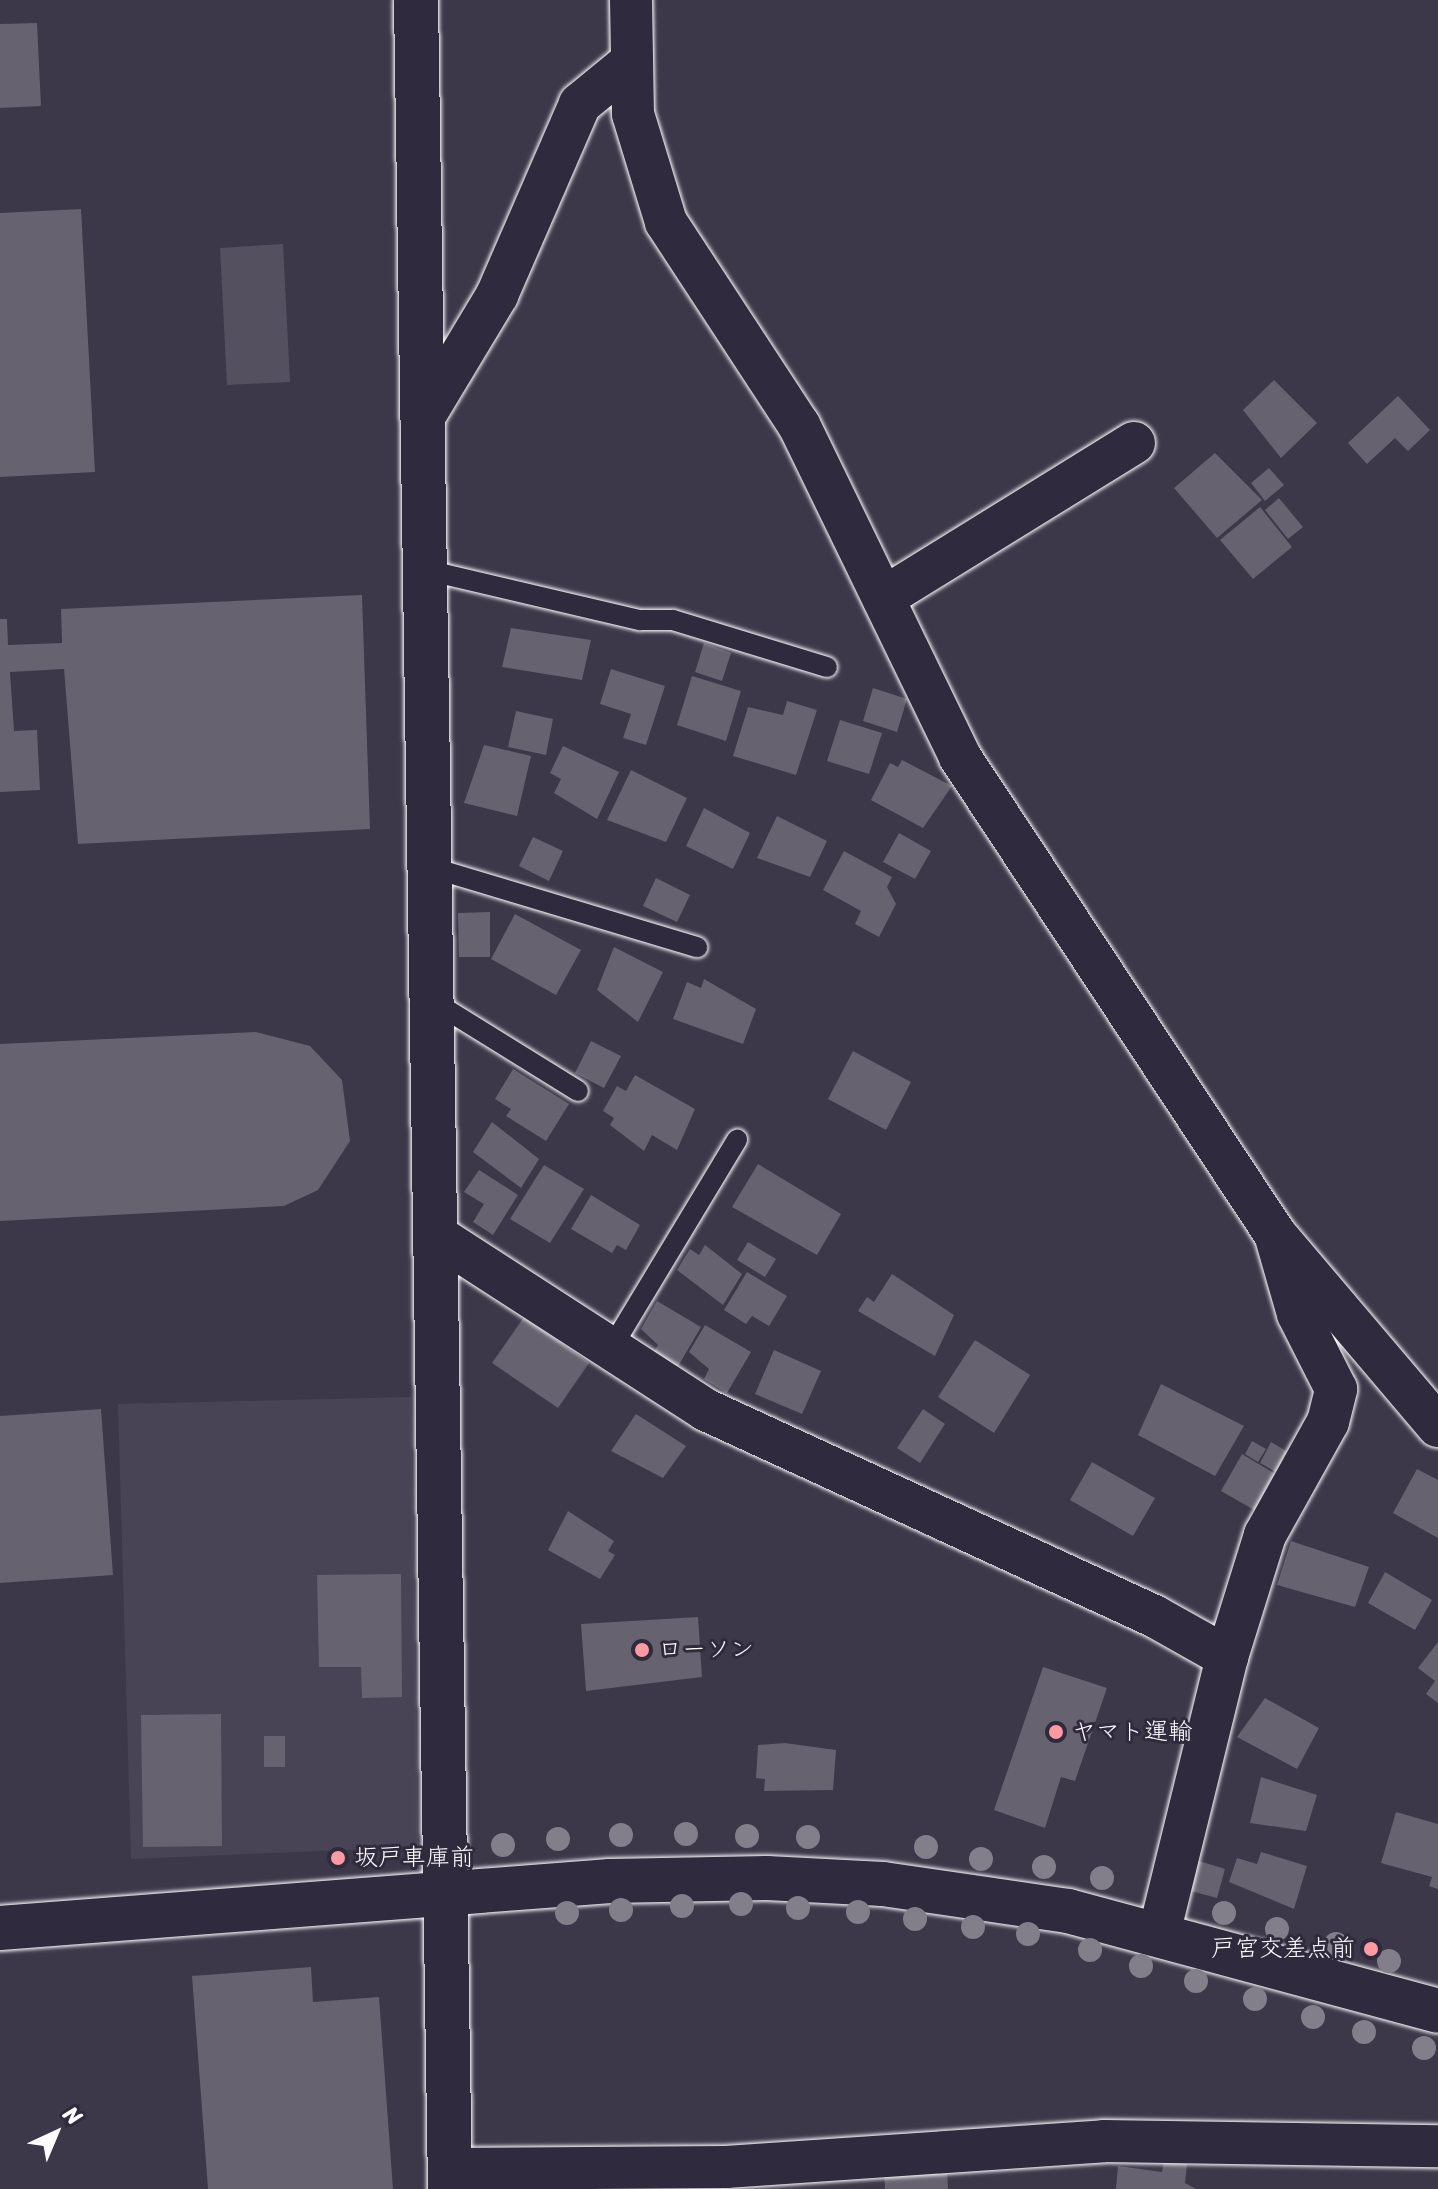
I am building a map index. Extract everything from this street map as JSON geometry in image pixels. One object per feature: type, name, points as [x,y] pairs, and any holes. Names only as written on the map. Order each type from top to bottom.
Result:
[{"type":"street","points":[[416,0],[440,1238],[450,2179],[726,2167],[1104,2141],[1438,2146]]},
{"type":"street","points":[[631,0],[633,114],[666,222],[799,425],[960,757],[1275,1234],[1438,1426]]},
{"type":"street","points":[[422,420],[497,295],[580,104],[630,63]]},
{"type":"street","points":[[883,598],[1134,443]]},
{"type":"street","points":[[1159,1933],[1227,1657],[1265,1535],[1328,1422],[1336,1389],[1298,1314],[1275,1234]]},
{"type":"street","points":[[440,1238],[609,1353],[706,1410],[1154,1616],[1227,1657]]},
{"type":"street","points":[[0,1928],[445,1892],[796,1879],[978,1896],[1159,1933],[1438,2011]]},
{"type":"lane","points":[[426,570],[640,620],[673,620],[827,667]]},
{"type":"lane","points":[[433,868],[697,947]]},
{"type":"lane","points":[[436,1003],[578,1091]]},
{"type":"lane","points":[[609,1353],[737,1140]]},
{"type":"shaded area","points":[[283,244],[290,382],[227,385],[220,248]]},
{"type":"shaded area","points":[[411,1397],[418,1847],[131,1859],[118,1404]]},
{"type":"building","points":[[37,23],[41,106],[0,108],[0,24]]},
{"type":"building","points":[[81,209],[95,472],[0,477],[0,213]]},
{"type":"building","points":[[1274,380],[1317,423],[1281,458],[1243,410]]},
{"type":"building","points":[[1398,396],[1430,430],[1408,451],[1395,438],[1367,464],[1348,443]]},
{"type":"building","points":[[1215,453],[1262,500],[1217,538],[1174,488]]},
{"type":"building","points":[[1269,468],[1284,485],[1265,501],[1251,483]]},
{"type":"building","points":[[1279,498],[1303,527],[1288,539],[1265,510]]},
{"type":"building","points":[[1260,507],[1292,547],[1253,579],[1220,540]]},
{"type":"building","points":[[362,595],[370,829],[78,844],[64,669],[10,672],[14,731],[37,730],[40,790],[0,792],[0,619],[7,619],[8,645],[62,643],[61,609]]},
{"type":"building","points":[[511,628],[591,640],[582,680],[502,667]]},
{"type":"building","points":[[704,643],[731,653],[722,681],[695,672]]},
{"type":"building","points":[[611,669],[665,686],[646,745],[623,738],[631,714],[600,704]]},
{"type":"building","points":[[692,676],[741,691],[726,741],[677,725]]},
{"type":"building","points":[[873,688],[907,699],[897,732],[863,721]]},
{"type":"building","points":[[787,701],[817,710],[796,775],[733,756],[748,707],[783,715]]},
{"type":"building","points":[[516,711],[553,719],[546,755],[508,747]]},
{"type":"building","points":[[840,720],[882,733],[869,774],[827,761]]},
{"type":"building","points":[[484,745],[531,756],[517,816],[464,803]]},
{"type":"building","points":[[563,746],[619,772],[597,819],[554,793],[561,779],[550,773]]},
{"type":"building","points":[[902,760],[952,786],[923,828],[871,800],[890,763],[898,767]]},
{"type":"building","points":[[631,770],[687,798],[666,842],[607,820]]},
{"type":"building","points":[[704,808],[750,833],[733,869],[686,846]]},
{"type":"building","points":[[777,816],[827,841],[810,877],[757,858]]},
{"type":"building","points":[[899,833],[931,851],[915,879],[883,862]]},
{"type":"building","points":[[533,837],[563,851],[549,881],[519,866]]},
{"type":"building","points":[[844,851],[892,877],[887,887],[896,904],[879,937],[855,924],[861,911],[823,890]]},
{"type":"building","points":[[656,878],[690,895],[677,922],[643,906]]},
{"type":"building","points":[[490,912],[490,957],[459,957],[458,913]]},
{"type":"building","points":[[515,914],[581,950],[556,995],[491,959]]},
{"type":"building","points":[[614,947],[663,972],[638,1022],[597,990]]},
{"type":"building","points":[[704,979],[756,1009],[743,1044],[673,1019],[687,982],[701,988]]},
{"type":"building","points":[[256,1032],[310,1046],[342,1080],[350,1141],[318,1190],[284,1206],[0,1221],[0,1044]]},
{"type":"building","points":[[591,1041],[621,1056],[604,1088],[575,1073]]},
{"type":"building","points":[[853,1051],[911,1082],[886,1130],[828,1099]]},
{"type":"building","points":[[513,1069],[569,1104],[546,1141],[506,1116],[511,1109],[495,1099]]},
{"type":"building","points":[[635,1075],[695,1109],[677,1150],[652,1135],[644,1151],[610,1125],[614,1118],[603,1111],[617,1086],[626,1091]]},
{"type":"building","points":[[492,1122],[539,1159],[521,1188],[473,1152]]},
{"type":"building","points":[[758,1164],[841,1214],[817,1255],[732,1207]]},
{"type":"building","points":[[544,1165],[584,1189],[550,1243],[510,1219]]},
{"type":"building","points":[[479,1170],[518,1195],[493,1235],[473,1222],[484,1204],[464,1192]]},
{"type":"building","points":[[591,1195],[640,1225],[626,1250],[617,1245],[612,1253],[571,1229]]},
{"type":"building","points":[[748,1242],[776,1259],[765,1277],[737,1260]]},
{"type":"building","points":[[705,1245],[742,1274],[723,1305],[677,1270],[690,1249],[699,1255]]},
{"type":"building","points":[[747,1272],[787,1296],[769,1326],[752,1316],[746,1324],[724,1310]]},
{"type":"building","points":[[892,1274],[954,1315],[935,1356],[858,1311],[867,1297],[874,1302]]},
{"type":"building","points":[[657,1301],[701,1327],[677,1368],[653,1353],[658,1345],[641,1329]]},
{"type":"building","points":[[524,1317],[589,1363],[558,1408],[492,1363]]},
{"type":"building","points":[[705,1325],[751,1352],[727,1393],[704,1379],[709,1369],[689,1352]]},
{"type":"building","points":[[975,1340],[1030,1375],[994,1433],[938,1397]]},
{"type":"building","points":[[774,1350],[821,1371],[802,1414],[755,1394]]},
{"type":"building","points":[[1161,1384],[1244,1426],[1215,1476],[1138,1435]]},
{"type":"building","points":[[101,1409],[113,1575],[0,1583],[0,1416]]},
{"type":"building","points":[[923,1409],[945,1424],[920,1463],[897,1448]]},
{"type":"building","points":[[636,1414],[686,1446],[663,1478],[611,1451]]},
{"type":"building","points":[[1252,1441],[1266,1449],[1258,1462],[1245,1454]]},
{"type":"building","points":[[1271,1442],[1288,1452],[1276,1472],[1260,1463]]},
{"type":"building","points":[[1242,1454],[1277,1475],[1256,1511],[1221,1491]]},
{"type":"building","points":[[1092,1462],[1155,1498],[1133,1536],[1070,1500]]},
{"type":"building","points":[[1417,1469],[1438,1480],[1438,1538],[1393,1513]]},
{"type":"building","points":[[568,1511],[614,1541],[608,1551],[615,1555],[600,1579],[548,1550]]},
{"type":"building","points":[[1291,1541],[1369,1567],[1355,1607],[1277,1585]]},
{"type":"building","points":[[1385,1572],[1432,1600],[1415,1630],[1368,1603]]},
{"type":"building","points":[[401,1574],[402,1697],[362,1698],[361,1667],[319,1667],[317,1575]]},
{"type":"building","name":"ローソン","points":[[698,1617],[702,1677],[586,1691],[581,1624]]},
{"type":"building","points":[[1438,1642],[1438,1703],[1426,1694],[1435,1681],[1418,1668]]},
{"type":"building","name":"ヤマト運輸","points":[[1043,1667],[1107,1688],[1075,1781],[1061,1777],[1045,1828],[994,1810]]},
{"type":"building","points":[[1265,1698],[1319,1728],[1297,1769],[1237,1737]]},
{"type":"building","points":[[221,1714],[222,1846],[143,1847],[141,1715]]},
{"type":"building","points":[[264,1736],[285,1736],[285,1767],[264,1767]]},
{"type":"building","points":[[785,1743],[836,1750],[833,1790],[764,1791],[765,1779],[756,1778],[758,1745]]},
{"type":"building","points":[[1261,1777],[1317,1795],[1306,1831],[1250,1823]]},
{"type":"building","points":[[1396,1812],[1438,1824],[1438,1889],[1429,1886],[1432,1877],[1381,1863]]},
{"type":"building","points":[[1261,1852],[1307,1866],[1294,1909],[1229,1882],[1237,1858],[1257,1864]]},
{"type":"building","points":[[1196,1860],[1225,1869],[1217,1898],[1187,1890]]},
{"type":"building","points":[[311,1967],[313,2002],[379,1997],[393,2189],[208,2189],[192,1976]]},
{"type":"building","points":[[1164,2161],[1187,2164],[1185,2183],[1196,2189],[1116,2189],[1118,2166],[1162,2172]]},
{"type":"building","points":[[947,2168],[948,2189],[885,2189],[884,2170]]},
{"type":"place","name":"ローソン","points":[[642,1650]]},
{"type":"place","name":"ヤマト運輸","points":[[1056,1732]]},
{"type":"place","name":"坂戸車庫前","points":[[338,1858]]},
{"type":"place","name":"戸宮交差点前","points":[[1371,1949]]}]
